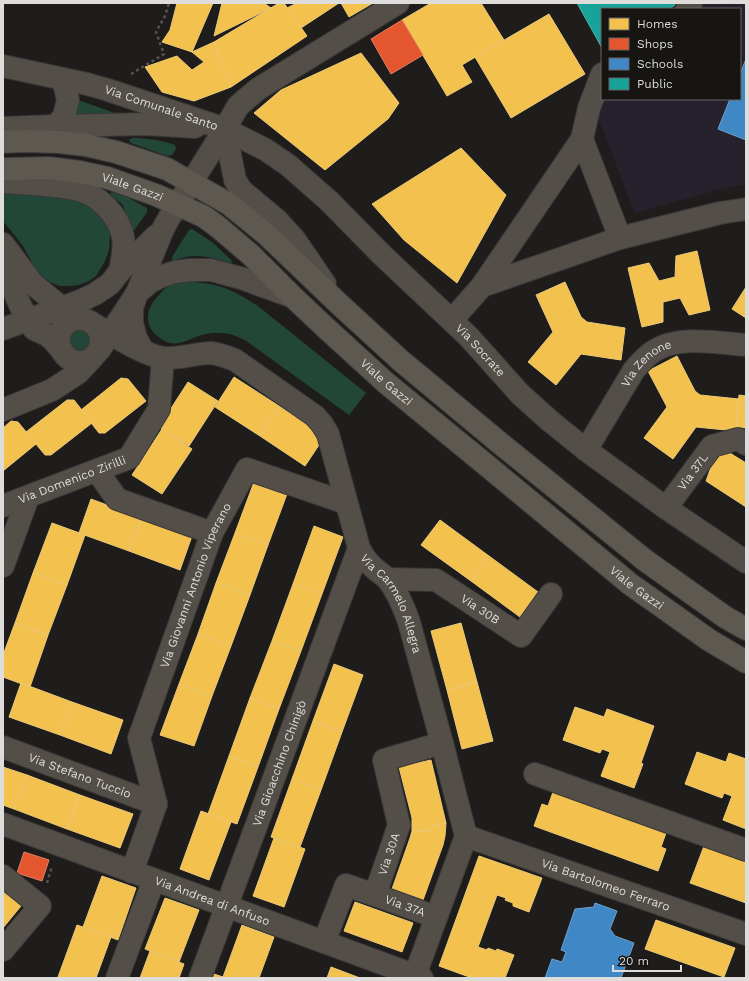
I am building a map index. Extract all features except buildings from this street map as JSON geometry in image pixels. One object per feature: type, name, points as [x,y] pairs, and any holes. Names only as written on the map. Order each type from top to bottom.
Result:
[{"type":"main road","name":"Viale Gazzi","points":[[3,142],[59,142],[116,152],[167,169],[229,204],[267,235],[400,360],[501,444],[646,562],[746,629]]},
{"type":"main road","name":"Viale Gazzi","points":[[3,169],[49,168],[80,172],[108,178],[156,195],[203,216],[218,226],[251,255],[293,297],[385,382],[630,584],[709,640],[746,662]]},
{"type":"street","name":"Via Comunale Santo","points":[[3,66],[108,90],[225,129],[238,106],[258,89],[398,3]]},
{"type":"street","points":[[452,320],[482,286],[582,139],[590,108],[601,77]]},
{"type":"street","points":[[56,126],[64,116],[68,100],[63,79]]},
{"type":"street","points":[[3,128],[147,124],[225,129]]},
{"type":"street","points":[[153,355],[136,338],[132,323],[132,308],[136,293],[163,229],[225,129]]},
{"type":"street","points":[[225,129],[235,180],[240,190],[278,221],[295,240],[338,303]]},
{"type":"street","name":"Via Socrate","points":[[225,129],[266,150],[288,165],[329,201],[381,254],[452,320],[520,394],[550,421],[586,450],[666,508],[746,562]]},
{"type":"street","points":[[582,139],[620,238]]},
{"type":"street","points":[[3,182],[62,187],[81,191],[101,202],[108,208],[117,220],[123,238],[124,253],[115,278]]},
{"type":"street","points":[[482,286],[620,238],[720,213],[746,209]]},
{"type":"street","points":[[3,267],[28,320],[34,329],[47,335],[53,340],[63,354],[68,358],[74,361],[88,361],[93,307],[115,278],[163,229]]},
{"type":"street","points":[[3,244],[33,284],[90,332]]},
{"type":"street","points":[[3,410],[52,390],[78,373],[90,332],[150,282],[162,276],[190,270],[211,270],[244,279],[293,297]]},
{"type":"street","points":[[3,329],[28,320],[90,332],[153,355]]},
{"type":"street","points":[[60,348],[59,335],[66,324],[72,320],[90,332]]},
{"type":"street","name":"Via Carmelo Allegra","points":[[90,332],[124,353],[178,358],[212,353],[235,360],[315,416],[322,424],[328,434],[359,548],[365,559],[388,580],[397,594],[409,622],[466,836]]},
{"type":"street","name":"Via Zenone","points":[[586,450],[634,370],[655,350],[668,345],[702,341],[746,345]]},
{"type":"street","name":"Via Domenico Zirilli","points":[[3,506],[129,458],[159,409],[153,355]]},
{"type":"street","name":"Via 37L","points":[[666,508],[712,446],[738,439],[746,444]]},
{"type":"street","name":"Via Giovanni Antonio Viperano","points":[[156,804],[139,738],[212,533],[247,469],[346,503]]},
{"type":"street","points":[[97,470],[117,499],[212,533]]},
{"type":"street","points":[[3,566],[28,497]]},
{"type":"street","name":"Via Gioacchino Chinigò","points":[[200,978],[359,548]]},
{"type":"street","name":"Via 30B","points":[[388,580],[436,580],[521,636],[551,594]]},
{"type":"street","name":"Via 30A","points":[[375,895],[399,826],[384,760],[442,743]]},
{"type":"street","name":"Via Stefano Tuccio","points":[[3,747],[156,804]]},
{"type":"street","points":[[535,774],[746,850]]},
{"type":"street","points":[[132,872],[156,804]]},
{"type":"street","name":"Via Andrea di Anfuso","points":[[3,824],[417,977]]},
{"type":"street","points":[[417,977],[436,917],[466,836]]},
{"type":"street","name":"Via Bartolomeo Ferraro","points":[[466,836],[746,934]]},
{"type":"street","points":[[3,876],[40,906],[3,950]]},
{"type":"street","points":[[117,978],[154,880]]},
{"type":"street","points":[[324,942],[346,885],[375,895]]},
{"type":"street","name":"Via 37A","points":[[375,895],[436,917]]},
{"type":"path","points":[[108,90],[140,68],[164,54],[156,32],[165,16],[169,3]]},
{"type":"path","points":[[27,896],[47,884],[59,845]]},
{"type":"shaded area","points":[[704,3],[725,3],[728,5],[734,3],[746,3],[746,184],[717,190],[635,213],[597,115],[604,100],[741,100],[741,8],[701,8]]},
{"type":"green space","points":[[78,100],[129,118],[74,118]]},
{"type":"green space","points":[[132,138],[164,142],[175,145],[176,149],[172,155],[167,156],[131,143],[129,140]]},
{"type":"green space","points":[[3,191],[58,194],[94,206],[109,227],[110,235],[109,250],[105,261],[96,276],[79,285],[59,286],[42,276],[35,268],[23,246],[3,221]]},
{"type":"green space","points":[[112,192],[127,197],[147,208],[147,212],[133,232],[130,232],[126,213],[122,204],[111,195],[110,193]]},
{"type":"green space","points":[[192,229],[212,242],[231,260],[232,263],[202,256],[181,258],[174,261],[172,260],[172,257],[189,230]]},
{"type":"green space","points":[[193,282],[212,284],[227,289],[258,306],[366,393],[349,415],[245,340],[231,334],[206,334],[178,343],[166,342],[150,328],[148,322],[149,310],[155,299],[168,286]]},
{"type":"green space","points":[[82,329],[93,338],[88,350],[75,352],[69,344],[70,337],[73,331]]}]
